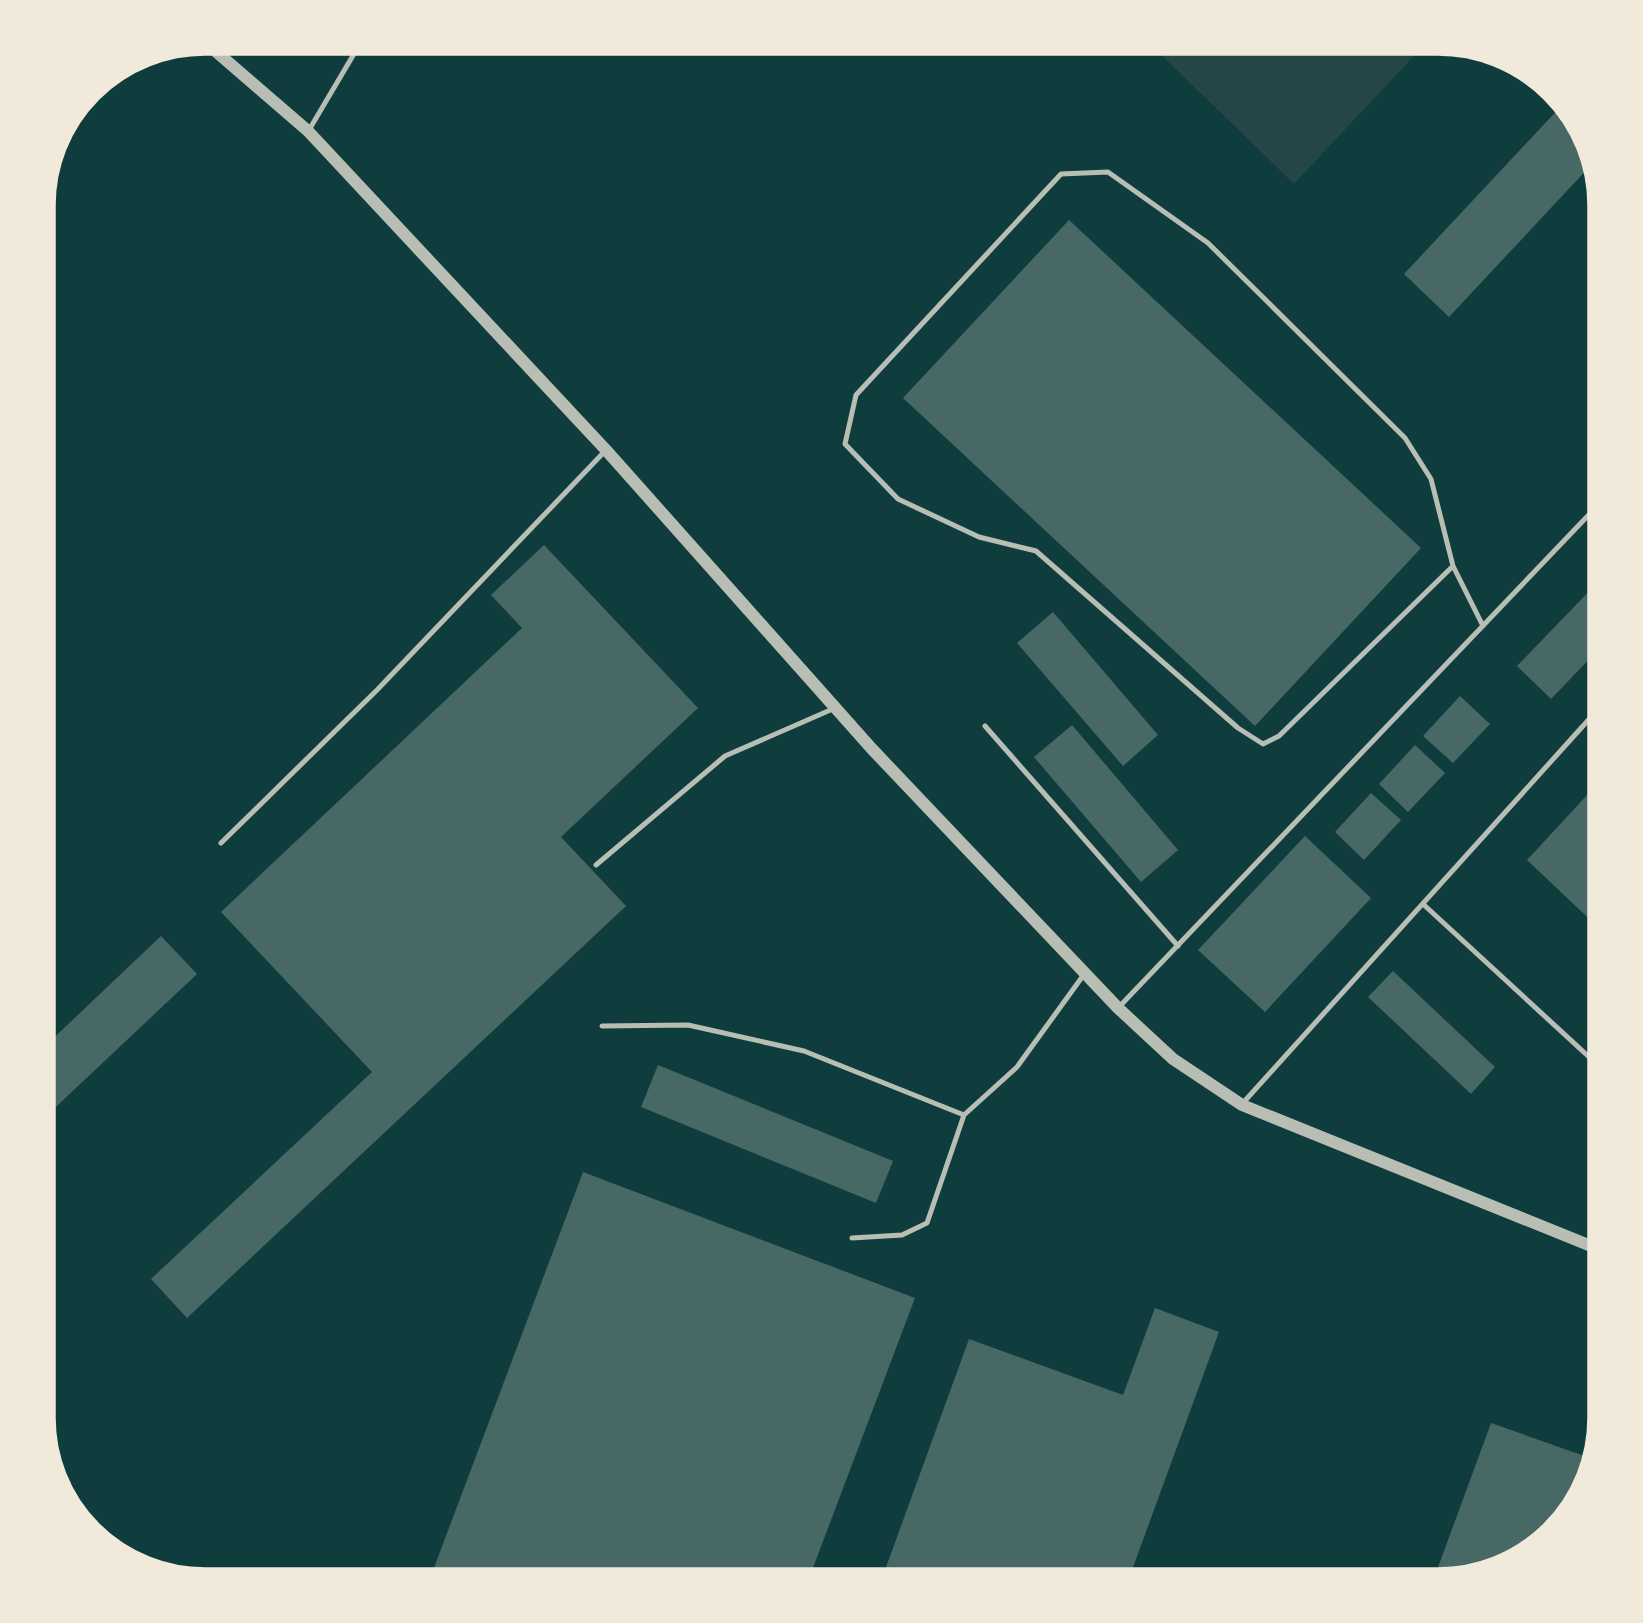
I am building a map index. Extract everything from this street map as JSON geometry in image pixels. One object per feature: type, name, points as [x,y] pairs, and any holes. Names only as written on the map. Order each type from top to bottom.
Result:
[{"type":"street","points":[[219,54],[308,131],[606,450],[835,708],[1118,1009],[1173,1059],[1242,1104],[1589,1245]]},
{"type":"lane","points":[[308,131],[353,54]]},
{"type":"lane","points":[[1453,566],[1279,736],[1263,744],[1238,728],[1037,551],[979,537],[898,499],[845,444],[856,395],[1061,174],[1108,172],[1208,243],[1405,438],[1431,479],[1453,566],[1483,626]]},
{"type":"lane","points":[[221,844],[377,690],[606,450]]},
{"type":"lane","points":[[1118,1009],[1589,515]]},
{"type":"lane","points":[[596,865],[725,756],[835,708]]},
{"type":"lane","points":[[1242,1104],[1589,719]]},
{"type":"lane","points":[[985,726],[1178,946]]},
{"type":"lane","points":[[1423,904],[1589,1057]]},
{"type":"lane","points":[[852,1238],[902,1235],[927,1223],[964,1115],[1017,1067],[1085,973]]},
{"type":"lane","points":[[602,1026],[688,1025],[804,1051],[964,1115]]},
{"type":"shaded area","points":[[1161,55],[1415,55],[1294,184]]},
{"type":"building","points":[[1556,112],[1577,148],[1585,172],[1449,317],[1404,274]]},
{"type":"building","points":[[1069,220],[1421,548],[1255,726],[903,398]]},
{"type":"building","points":[[544,545],[698,708],[561,837],[626,906],[187,1318],[151,1279],[372,1072],[221,912],[522,628],[491,595]]},
{"type":"building","points":[[1589,591],[1589,659],[1551,699],[1517,666]]},
{"type":"building","points":[[1053,612],[1158,735],[1123,766],[1017,643]]},
{"type":"building","points":[[1460,696],[1490,724],[1453,763],[1423,736]]},
{"type":"building","points":[[1072,725],[1178,850],[1141,882],[1034,757]]},
{"type":"building","points":[[1415,745],[1445,773],[1408,812],[1379,784]]},
{"type":"building","points":[[1371,793],[1401,820],[1364,860],[1335,832]]},
{"type":"building","points":[[1589,793],[1589,919],[1527,860]]},
{"type":"building","points":[[1305,836],[1371,898],[1265,1012],[1198,950]]},
{"type":"building","points":[[161,936],[197,974],[54,1108],[54,1037]]},
{"type":"building","points":[[1393,971],[1495,1067],[1471,1094],[1368,997]]},
{"type":"building","points":[[658,1065],[893,1161],[876,1203],[641,1107]]},
{"type":"building","points":[[583,1172],[915,1298],[813,1569],[434,1569]]},
{"type":"building","points":[[1155,1308],[1219,1332],[1132,1569],[885,1569],[969,1339],[1123,1395]]},
{"type":"building","points":[[1491,1423],[1584,1456],[1568,1493],[1537,1531],[1495,1557],[1467,1566],[1437,1569]]}]
